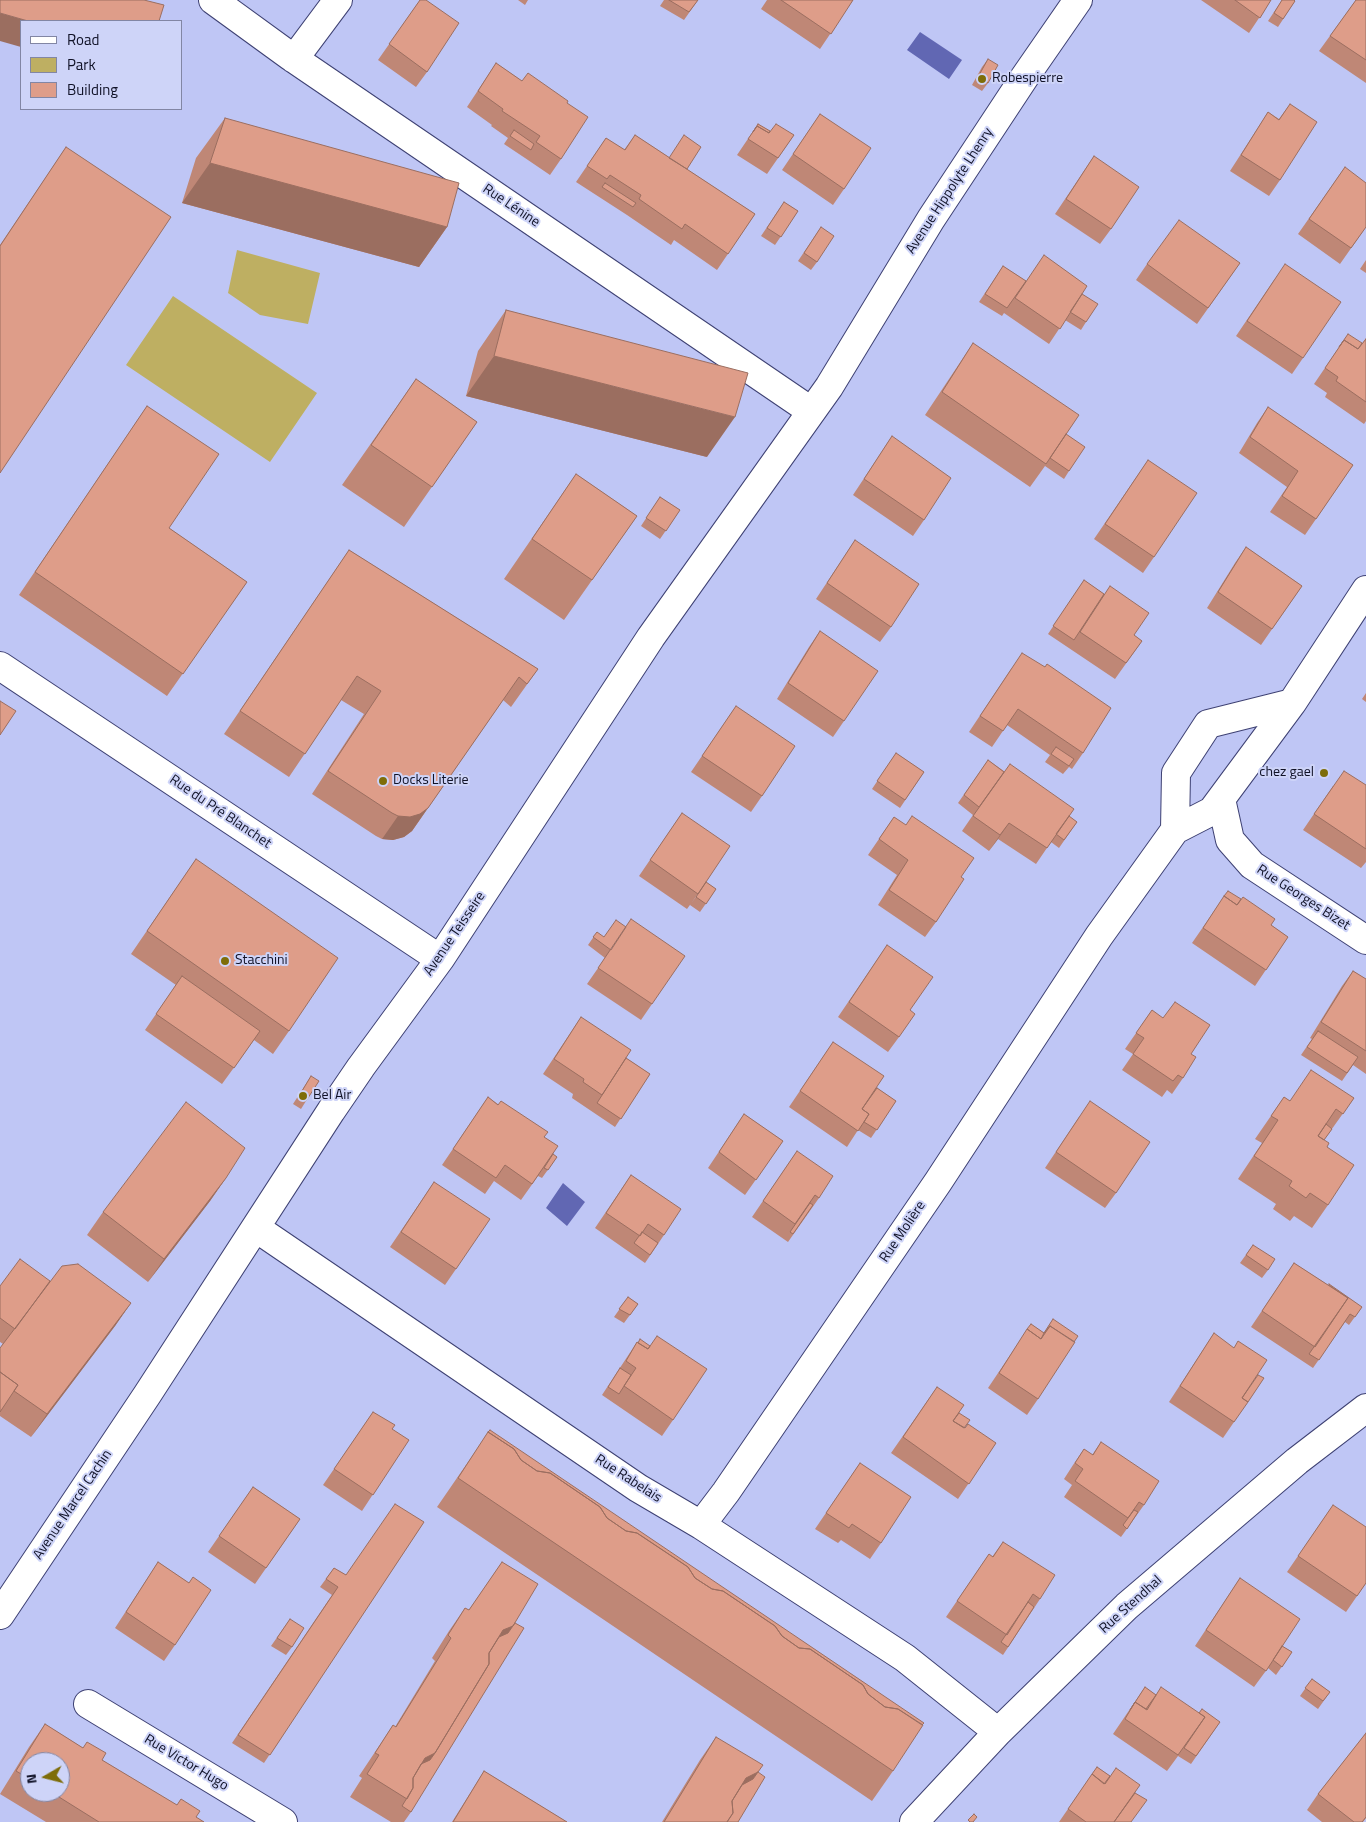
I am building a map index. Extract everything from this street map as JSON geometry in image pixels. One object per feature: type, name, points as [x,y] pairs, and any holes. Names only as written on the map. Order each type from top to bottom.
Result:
[{"type":"street","name":"Rue Lénine","points":[[213,0],[294,59],[811,411]]},
{"type":"street","points":[[294,59],[338,0]]},
{"type":"street","name":"Avenue Hippolyte Lhenry","points":[[811,411],[829,387],[931,219],[1078,0]]},
{"type":"street","name":"Avenue Teisseire","points":[[147,1394],[361,1067],[440,959],[651,637],[811,411]]},
{"type":"street","points":[[1292,703],[1208,724],[1176,773],[1175,830],[1212,811],[1292,703],[1366,590]]},
{"type":"street","name":"Rue du Pré Blanchet","points":[[0,666],[440,959]]},
{"type":"street","points":[[1227,720],[1248,733],[1257,751]]},
{"type":"street","name":"Rue Georges Bizet","points":[[1221,799],[1230,840],[1252,865],[1366,940]]},
{"type":"street","name":"Rue Molière","points":[[701,1525],[726,1492],[938,1182],[1099,936],[1175,830]]},
{"type":"street","name":"Rue Rabelais","points":[[256,1228],[638,1488],[701,1525],[905,1658],[998,1732]]},
{"type":"street","name":"Avenue Marcel Cachin","points":[[0,1615],[147,1394]]},
{"type":"street","name":"Rue Stendhal","points":[[914,1822],[998,1732],[1127,1606],[1297,1461],[1366,1408]]},
{"type":"street","name":"Rue Victor Hugo","points":[[88,1704],[283,1822]]},
{"type":"green space","points":[[237,250],[320,273],[308,324],[260,315],[228,293]]},
{"type":"green space","points":[[173,296],[317,393],[270,462],[126,365]]},
{"type":"water","points":[[920,32],[962,60],[949,79],[907,50]]},
{"type":"water","points":[[563,1183],[585,1202],[567,1226],[546,1208]]},
{"type":"building","points":[[0,0],[144,0],[164,5],[159,20],[24,20],[0,13]]},
{"type":"building","points":[[420,0],[426,0],[459,23],[427,72],[389,44]]},
{"type":"building","points":[[669,0],[698,0],[689,12]]},
{"type":"building","points":[[781,0],[853,0],[831,34]]},
{"type":"building","points":[[1235,0],[1271,0],[1260,18]]},
{"type":"building","points":[[1282,0],[1295,1],[1283,19],[1274,13]]},
{"type":"building","points":[[1356,0],[1366,0],[1366,60],[1330,36]]},
{"type":"building","points":[[988,59],[998,65],[988,83],[978,77]]},
{"type":"building","points":[[496,63],[522,81],[528,73],[588,117],[561,159],[536,142],[540,136],[502,111],[503,109],[478,91]]},
{"type":"building","points":[[1290,104],[1317,122],[1280,180],[1241,155],[1268,112],[1279,120]]},
{"type":"building","points":[[820,114],[871,148],[844,189],[793,154]]},
{"type":"building","points":[[225,118],[459,183],[447,227],[210,163]]},
{"type":"building","points":[[758,124],[770,131],[769,133],[757,126],[753,132]]},
{"type":"building","points":[[776,124],[794,135],[778,158],[748,139],[757,126],[769,133]]},
{"type":"building","points":[[514,130],[534,144],[531,150],[510,136]]},
{"type":"building","points":[[635,135],[755,214],[728,254],[685,224],[682,229],[639,199],[641,195],[610,175],[607,179],[587,166],[606,138],[625,150]]},
{"type":"building","points":[[684,135],[701,147],[687,169],[669,158]]},
{"type":"building","points":[[66,147],[171,217],[0,473],[0,246]]},
{"type":"building","points":[[1094,156],[1139,187],[1111,229],[1066,199]]},
{"type":"building","points":[[1345,167],[1366,183],[1366,227],[1351,248],[1309,219]]},
{"type":"building","points":[[605,183],[636,203],[633,207],[602,187]]},
{"type":"building","points":[[784,202],[798,211],[781,237],[767,228]]},
{"type":"building","points":[[1179,220],[1240,263],[1208,308],[1147,264]]},
{"type":"building","points":[[821,227],[834,236],[817,262],[804,253]]},
{"type":"building","points":[[1044,255],[1087,286],[1060,329],[1015,298]]},
{"type":"building","points":[[1285,264],[1341,302],[1303,358],[1247,321]]},
{"type":"building","points":[[1003,266],[1026,281],[1007,308],[985,294]]},
{"type":"building","points":[[1082,294],[1098,304],[1086,322],[1070,312]]},
{"type":"building","points":[[506,310],[748,373],[735,417],[494,356]]},
{"type":"building","points":[[1348,334],[1362,343],[1358,349],[1344,340],[1339,347]]},
{"type":"building","points":[[1366,339],[1366,402],[1336,381],[1338,377],[1325,368],[1344,340],[1358,349]]},
{"type":"building","points":[[973,343],[1079,415],[1046,464],[942,392]]},
{"type":"building","points":[[416,379],[477,422],[432,487],[371,445]]},
{"type":"building","points":[[147,406],[219,454],[169,528],[247,582],[183,674],[35,572]]},
{"type":"building","points":[[1268,407],[1353,465],[1316,519],[1282,496],[1298,471],[1250,437]]},
{"type":"building","points":[[1066,434],[1085,447],[1069,471],[1050,458]]},
{"type":"building","points":[[892,436],[951,478],[924,520],[864,479]]},
{"type":"building","points":[[1148,460],[1197,493],[1154,557],[1105,524]]},
{"type":"building","points":[[576,474],[637,516],[592,580],[532,539]]},
{"type":"building","points":[[660,497],[680,510],[666,531],[646,518]]},
{"type":"building","points":[[855,540],[919,584],[891,627],[827,583]]},
{"type":"building","points":[[1246,547],[1302,586],[1272,629],[1218,592]]},
{"type":"building","points":[[349,550],[538,669],[527,684],[519,677],[428,808],[420,814],[410,817],[398,816],[392,813],[328,771],[381,691],[357,676],[305,754],[240,711]]},
{"type":"building","points":[[1084,580],[1104,594],[1074,640],[1053,626]]},
{"type":"building","points":[[1110,586],[1149,613],[1134,635],[1142,641],[1126,663],[1080,632]]},
{"type":"building","points":[[820,631],[878,671],[844,721],[788,683]]},
{"type":"building","points":[[1022,653],[1045,667],[1047,664],[1111,708],[1083,753],[1018,709],[1003,731],[980,716]]},
{"type":"building","points":[[0,701],[16,711],[0,735]]},
{"type":"building","points":[[736,706],[795,746],[762,796],[702,756]]},
{"type":"building","points":[[1056,747],[1074,759],[1069,766],[1051,754]]},
{"type":"building","points":[[896,753],[924,772],[905,800],[877,781]]},
{"type":"building","points":[[988,760],[1004,772],[979,807],[964,795]]},
{"type":"building","points":[[1010,764],[1074,809],[1047,848],[1009,823],[1000,835],[973,816]]},
{"type":"building","points":[[1344,771],[1366,785],[1366,849],[1314,814]]},
{"type":"building","points":[[682,813],[730,846],[698,894],[650,860]]},
{"type":"building","points":[[912,816],[974,858],[961,877],[964,879],[936,922],[889,890],[908,860],[879,839],[894,817],[906,825]]},
{"type":"building","points":[[1069,816],[1077,822],[1064,840],[1056,834]]},
{"type":"building","points":[[196,859],[338,958],[289,1031],[147,931]]},
{"type":"building","points":[[706,882],[716,889],[706,904],[696,897]]},
{"type":"building","points":[[1228,891],[1241,899],[1237,905],[1224,896]]},
{"type":"building","points":[[1224,896],[1237,905],[1243,897],[1275,919],[1271,925],[1288,937],[1266,970],[1203,928]]},
{"type":"building","points":[[631,919],[685,956],[652,1004],[598,968]]},
{"type":"building","points":[[616,920],[626,927],[611,950],[593,937],[597,932],[604,937]]},
{"type":"building","points":[[887,945],[933,977],[910,1010],[915,1014],[899,1037],[849,1002]]},
{"type":"building","points":[[1353,971],[1366,979],[1366,1051],[1321,1022]]},
{"type":"building","points":[[182,976],[260,1031],[234,1068],[156,1014]]},
{"type":"building","points":[[1175,1002],[1210,1025],[1191,1054],[1196,1057],[1183,1078],[1178,1075],[1173,1081],[1133,1054],[1144,1038],[1136,1033],[1152,1010],[1163,1018]]},
{"type":"building","points":[[581,1017],[631,1050],[602,1095],[583,1082],[584,1079],[554,1059]]},
{"type":"building","points":[[1318,1031],[1358,1057],[1347,1073],[1307,1047]]},
{"type":"building","points":[[833,1042],[884,1076],[862,1109],[869,1114],[858,1131],[800,1091]]},
{"type":"building","points":[[626,1058],[650,1074],[621,1119],[597,1103]]},
{"type":"building","points":[[1311,1070],[1354,1098],[1343,1114],[1336,1109],[1318,1136],[1329,1143],[1327,1147],[1354,1165],[1328,1205],[1310,1193],[1306,1198],[1289,1186],[1292,1181],[1254,1156],[1278,1120],[1271,1116],[1284,1097],[1290,1101]]},
{"type":"building","points":[[311,1076],[319,1081],[306,1101],[299,1096]]},
{"type":"building","points":[[877,1088],[896,1101],[877,1130],[864,1122],[869,1114],[862,1109]]},
{"type":"building","points":[[488,1097],[498,1105],[501,1101],[548,1132],[544,1137],[558,1146],[532,1184],[505,1165],[496,1178],[453,1149]]},
{"type":"building","points":[[1090,1101],[1150,1142],[1116,1193],[1056,1152]]},
{"type":"building","points":[[186,1102],[245,1148],[226,1178],[164,1259],[103,1212]]},
{"type":"building","points":[[744,1114],[783,1141],[756,1180],[719,1152]]},
{"type":"building","points":[[1326,1124],[1332,1129],[1324,1140],[1318,1136]]},
{"type":"building","points":[[797,1151],[833,1176],[819,1198],[815,1195],[795,1224],[763,1201]]},
{"type":"building","points":[[553,1154],[557,1157],[548,1170],[544,1168]]},
{"type":"building","points":[[631,1175],[681,1209],[664,1235],[648,1224],[640,1236],[606,1213]]},
{"type":"building","points":[[434,1182],[490,1219],[456,1269],[401,1232]]},
{"type":"building","points":[[810,1203],[813,1205],[793,1234],[790,1232]]},
{"type":"building","points":[[642,1232],[658,1243],[650,1255],[634,1243]]},
{"type":"building","points":[[1253,1245],[1275,1259],[1268,1270],[1246,1255]]},
{"type":"building","points":[[20,1259],[50,1281],[15,1329],[0,1318],[0,1286]]},
{"type":"building","points":[[1294,1263],[1348,1298],[1315,1347],[1262,1311]]},
{"type":"building","points":[[78,1264],[131,1303],[47,1414],[14,1391],[18,1385],[0,1372],[0,1348],[62,1266]]},
{"type":"building","points":[[1329,1284],[1362,1307],[1355,1317],[1350,1314],[1319,1360],[1309,1354],[1348,1298]]},
{"type":"building","points":[[628,1297],[638,1304],[630,1315],[619,1309]]},
{"type":"building","points":[[1053,1319],[1078,1336],[1074,1342],[1050,1326],[1044,1333]]},
{"type":"building","points":[[1031,1324],[1044,1333],[1041,1339],[1027,1329]]},
{"type":"building","points":[[1050,1326],[1075,1342],[1038,1399],[999,1373],[1027,1329],[1041,1339]]},
{"type":"building","points":[[1214,1333],[1234,1348],[1238,1341],[1267,1360],[1242,1398],[1248,1402],[1234,1422],[1180,1386]]},
{"type":"building","points":[[657,1336],[707,1369],[673,1420],[624,1386],[636,1368],[626,1361],[637,1342],[648,1349]]},
{"type":"building","points":[[640,1339],[650,1346],[648,1349],[638,1343]]},
{"type":"building","points":[[620,1368],[631,1375],[619,1394],[608,1387]]},
{"type":"building","points":[[0,1372],[18,1385],[0,1412]]},
{"type":"building","points":[[1258,1375],[1264,1378],[1248,1402],[1242,1398]]},
{"type":"building","points":[[937,1387],[964,1405],[953,1421],[965,1428],[968,1424],[996,1443],[969,1484],[903,1437]]},
{"type":"building","points":[[373,1412],[395,1425],[392,1429],[409,1440],[373,1495],[334,1469]]},
{"type":"building","points":[[959,1413],[970,1420],[964,1428],[953,1421]]},
{"type":"building","points":[[490,1430],[924,1723],[922,1725],[898,1709],[885,1707],[868,1694],[863,1685],[810,1649],[799,1648],[782,1636],[775,1626],[723,1591],[712,1589],[695,1578],[688,1567],[637,1533],[626,1531],[607,1518],[600,1507],[550,1473],[537,1471],[521,1460],[514,1449],[488,1432]]},
{"type":"building","points":[[488,1432],[514,1449],[521,1460],[537,1471],[550,1473],[600,1507],[607,1518],[626,1531],[637,1533],[688,1567],[695,1578],[712,1589],[723,1591],[775,1626],[782,1636],[799,1648],[810,1649],[863,1685],[868,1694],[885,1707],[898,1709],[923,1725],[893,1771],[458,1478]]},
{"type":"building","points":[[1101,1442],[1159,1481],[1144,1505],[1139,1502],[1128,1518],[1075,1481],[1083,1469],[1075,1463],[1084,1449],[1093,1455]]},
{"type":"building","points":[[860,1463],[911,1497],[881,1543],[852,1524],[849,1528],[826,1513]]},
{"type":"building","points":[[253,1487],[300,1519],[266,1568],[219,1536]]},
{"type":"building","points":[[395,1504],[424,1522],[270,1755],[238,1735],[338,1587],[326,1579],[334,1568],[346,1575]]},
{"type":"building","points":[[1333,1505],[1366,1527],[1366,1583],[1357,1596],[1298,1556]]},
{"type":"building","points":[[1134,1510],[1138,1512],[1127,1529],[1123,1525]]},
{"type":"building","points":[[1003,1542],[1055,1575],[1040,1599],[1033,1594],[1007,1635],[957,1601],[989,1554],[993,1557]]},
{"type":"building","points":[[158,1562],[189,1583],[193,1577],[211,1590],[175,1645],[126,1612]]},
{"type":"building","points":[[502,1562],[538,1584],[513,1626],[503,1630],[489,1653],[489,1664],[435,1753],[425,1758],[413,1778],[413,1788],[407,1799],[367,1774],[379,1755],[375,1753],[393,1725],[396,1727],[451,1638],[448,1635],[465,1608],[469,1610]]},
{"type":"building","points":[[1240,1578],[1300,1619],[1266,1671],[1206,1630]]},
{"type":"building","points":[[1028,1602],[1034,1607],[1008,1647],[1001,1642]]},
{"type":"building","points":[[290,1619],[304,1628],[292,1647],[277,1638]]},
{"type":"building","points":[[515,1623],[524,1628],[411,1812],[402,1806],[413,1788],[413,1778],[421,1764],[430,1760],[435,1753],[489,1664],[489,1653],[499,1637],[508,1633]]},
{"type":"building","points":[[1282,1646],[1292,1652],[1282,1667],[1273,1660]]},
{"type":"building","points":[[1312,1679],[1330,1692],[1323,1701],[1305,1688]]},
{"type":"building","points":[[1145,1687],[1156,1695],[1146,1709],[1135,1702]]},
{"type":"building","points":[[1161,1687],[1205,1717],[1178,1755],[1125,1719],[1135,1702],[1147,1710]]},
{"type":"building","points":[[1202,1709],[1220,1722],[1196,1756],[1184,1748],[1205,1717],[1199,1713]]},
{"type":"building","points":[[45,1724],[83,1748],[87,1742],[106,1753],[102,1760],[177,1805],[181,1799],[200,1811],[196,1817],[204,1822],[99,1822],[67,1802],[70,1802],[70,1752],[28,1752]]},
{"type":"building","points":[[1366,1733],[1366,1817],[1362,1822],[1354,1822],[1318,1794]]},
{"type":"building","points":[[716,1737],[763,1765],[758,1772],[746,1778],[732,1801],[733,1813],[727,1822],[664,1822]]},
{"type":"building","points":[[20,1765],[20,1773],[16,1771]]},
{"type":"building","points":[[1097,1767],[1110,1776],[1104,1784],[1092,1774]]},
{"type":"building","points":[[1116,1768],[1140,1785],[1114,1822],[1086,1822],[1068,1809],[1092,1774],[1105,1784]]},
{"type":"building","points":[[484,1771],[567,1822],[453,1822]]},
{"type":"building","points":[[758,1772],[765,1777],[738,1822],[727,1822],[733,1813],[732,1801],[742,1785],[753,1779]]},
{"type":"building","points":[[1135,1793],[1147,1800],[1131,1822],[1114,1822]]},
{"type":"building","points":[[974,1814],[977,1817],[973,1822],[970,1822],[968,1820]]},
{"type":"place","name":"Robespierre","points":[[982,79]]},
{"type":"place","name":"chez gael","points":[[1324,773]]},
{"type":"place","name":"Docks Literie","points":[[383,781]]},
{"type":"place","name":"Stacchini","points":[[225,961]]},
{"type":"place","name":"Bel Air","points":[[303,1096]]}]
